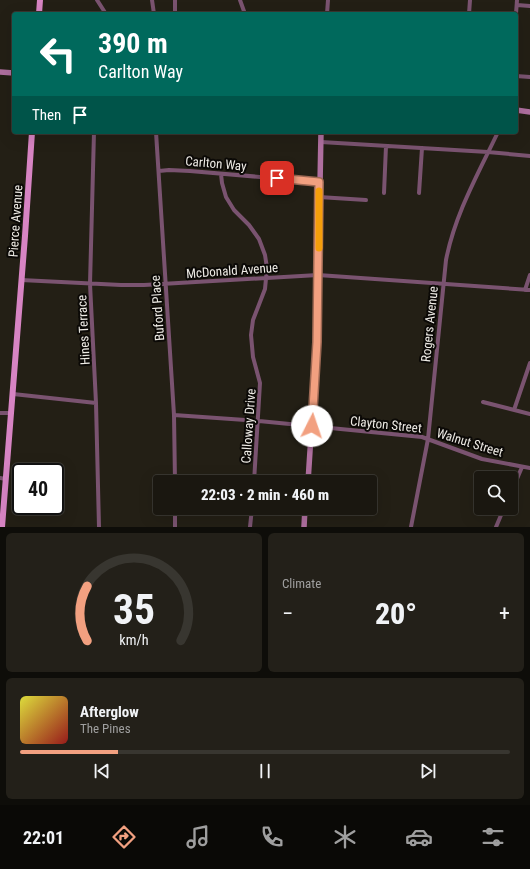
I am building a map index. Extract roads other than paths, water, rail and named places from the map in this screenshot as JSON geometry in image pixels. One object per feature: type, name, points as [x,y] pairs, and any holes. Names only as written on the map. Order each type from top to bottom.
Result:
[{"type":"main road","points":[[39,12],[40,0]]},
{"type":"main road","name":"Pierce Avenue","points":[[2,527],[3,479],[13,394],[32,134]]},
{"type":"street","points":[[97,0],[105,12]]},
{"type":"street","points":[[152,0],[154,12]]},
{"type":"street","points":[[175,0],[175,12]]},
{"type":"street","points":[[240,0],[244,12]]},
{"type":"street","points":[[327,12],[328,0]]},
{"type":"street","points":[[469,12],[470,0]]},
{"type":"street","points":[[516,12],[517,2],[530,6]]},
{"type":"street","points":[[0,72],[12,73]]},
{"type":"street","points":[[518,76],[530,77]]},
{"type":"street","points":[[518,110],[530,112]]},
{"type":"street","name":"Hines Terrace","points":[[94,134],[90,284],[96,403],[99,527]]},
{"type":"street","name":"Buford Place","points":[[156,134],[174,415],[175,475]]},
{"type":"street","points":[[308,475],[317,342],[321,134]]},
{"type":"street","name":"Rogers Avenue","points":[[411,527],[428,439],[446,260],[454,227],[497,134]]},
{"type":"street","points":[[321,142],[530,156]]},
{"type":"street","points":[[384,193],[386,146]]},
{"type":"street","points":[[419,193],[422,148]]},
{"type":"street","name":"Carlton Way","points":[[159,171],[190,171],[319,182]]},
{"type":"street","name":"Calloway Drive","points":[[221,174],[226,197],[234,210],[249,225],[259,239],[265,254],[267,277],[265,289],[253,320],[251,335],[253,357],[260,383],[259,421],[255,475]]},
{"type":"street","points":[[319,198],[366,200]]},
{"type":"street","name":"McDonald Avenue","points":[[22,280],[121,285],[166,284],[318,275],[530,290]]},
{"type":"street","points":[[525,290],[530,275]]},
{"type":"street","points":[[514,410],[530,363]]},
{"type":"street","points":[[13,394],[96,403]]},
{"type":"street","points":[[483,402],[530,414]]},
{"type":"street","points":[[0,413],[11,413]]},
{"type":"street","name":"Clayton Street","points":[[174,415],[312,426],[422,437],[428,439]]},
{"type":"street","name":"Walnut Street","points":[[428,439],[482,459],[530,468]]},
{"type":"street","points":[[518,476],[522,467]]},
{"type":"street","points":[[175,515],[175,527]]},
{"type":"street","points":[[250,527],[251,515]]},
{"type":"street","points":[[304,527],[305,515]]},
{"type":"street","points":[[496,527],[501,515]]}]
